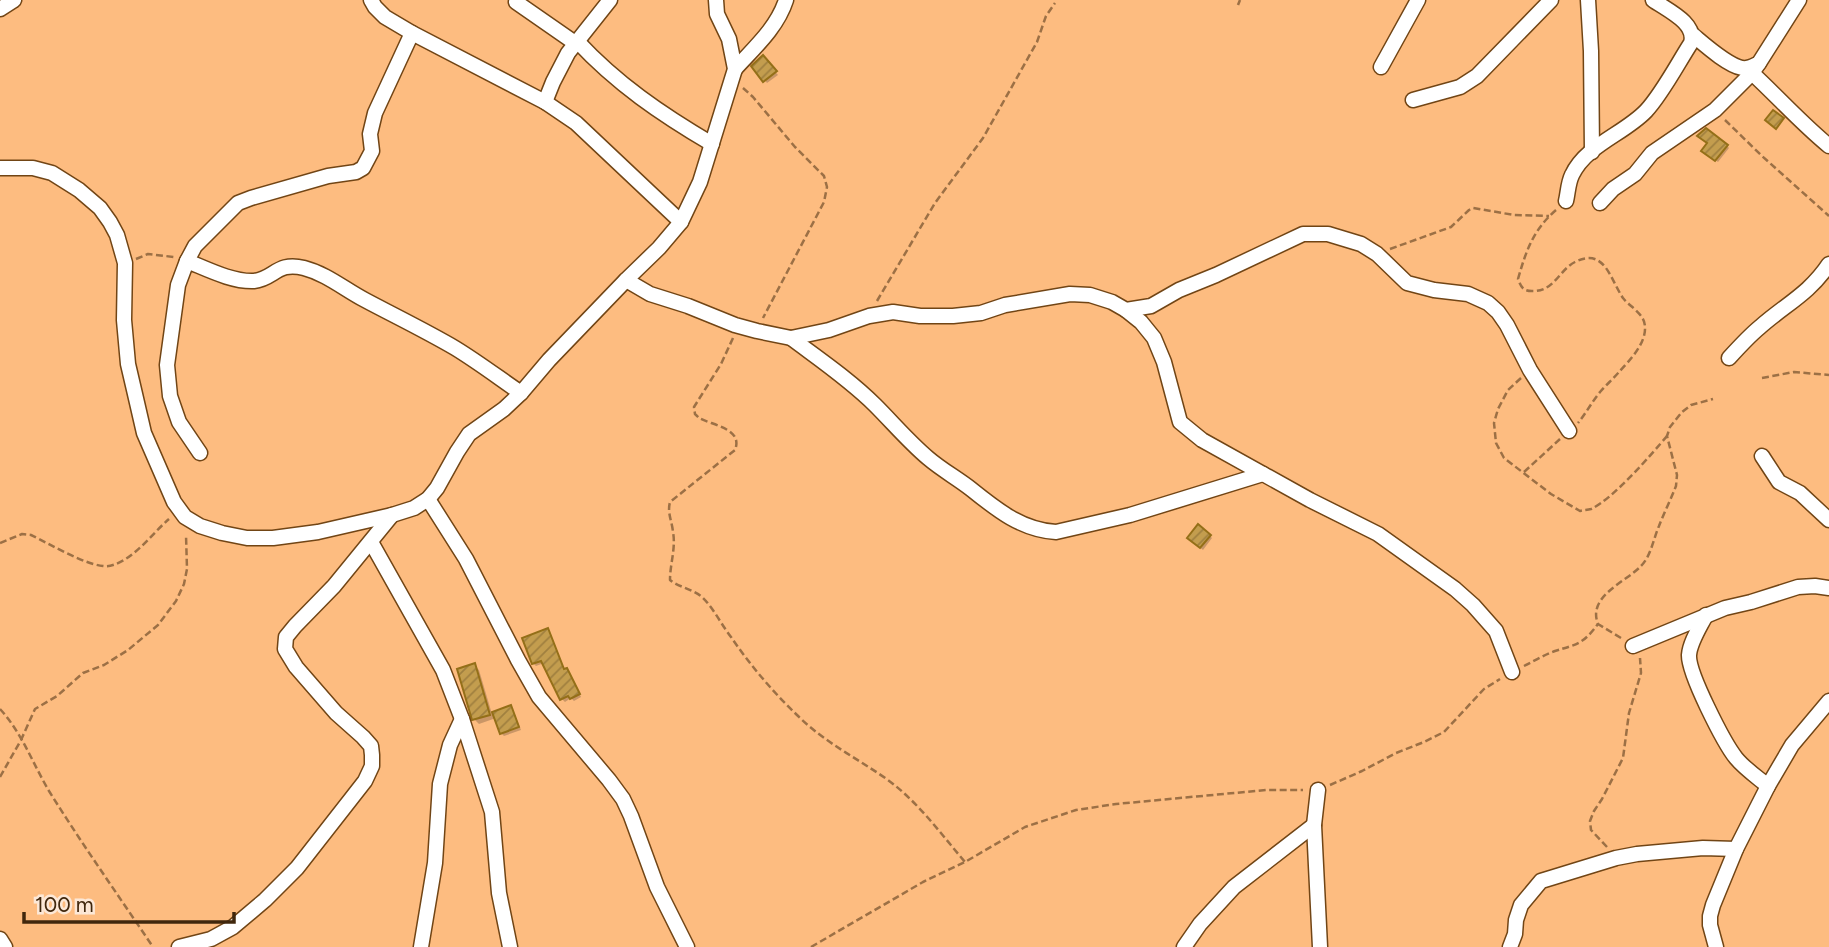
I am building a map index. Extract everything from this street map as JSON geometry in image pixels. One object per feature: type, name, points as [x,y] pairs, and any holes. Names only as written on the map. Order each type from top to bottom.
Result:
[{"type":"street","points":[[0,9],[14,0]]},
{"type":"street","points":[[371,0],[374,7],[385,17],[545,102],[576,123],[681,222]]},
{"type":"street","points":[[545,102],[568,53],[610,0]]},
{"type":"street","points":[[716,0],[717,14],[729,39],[733,76]]},
{"type":"street","points":[[0,168],[33,168],[52,173],[79,190],[100,208],[110,222],[122,248],[125,263],[124,320],[128,365],[135,394],[145,433],[174,502],[182,513],[200,526],[247,538],[273,538],[318,532],[392,515],[414,508],[428,499],[469,434],[521,393],[549,360],[659,248],[681,222],[700,182],[733,76],[768,34],[786,0]]},
{"type":"street","points":[[1381,67],[1418,0]]},
{"type":"street","points":[[1413,100],[1460,87],[1477,76],[1551,0]]},
{"type":"street","points":[[1587,0],[1591,51],[1592,152]]},
{"type":"street","points":[[1653,0],[1689,27],[1693,35],[1735,65],[1755,68],[1792,113],[1829,146]]},
{"type":"street","points":[[1600,203],[1613,189],[1635,174],[1652,153],[1715,110],[1755,68],[1799,0]]},
{"type":"street","points":[[516,2],[567,39],[576,42],[662,114],[712,144]]},
{"type":"street","points":[[200,453],[179,422],[170,396],[167,365],[178,285],[187,261],[202,237],[238,203],[328,176],[355,173],[363,167],[372,151],[370,134],[375,113],[412,33]]},
{"type":"street","points":[[1566,201],[1572,174],[1580,163],[1646,110],[1691,43],[1693,35]]},
{"type":"street","points":[[1126,310],[1151,306],[1179,290],[1303,234],[1328,234],[1361,244],[1377,254],[1407,283],[1468,294],[1488,303],[1507,325],[1530,370],[1569,431]]},
{"type":"street","points":[[187,261],[242,280],[264,278],[290,265],[318,273],[457,349],[521,393]]},
{"type":"street","points":[[1729,358],[1761,326],[1817,282],[1829,264]]},
{"type":"street","points":[[626,280],[650,294],[736,325],[791,338],[893,312],[920,316],[953,316],[981,313],[1005,305],[1070,294],[1090,295],[1112,302],[1141,322],[1154,338],[1164,362],[1180,422],[1202,440],[1378,534],[1455,589],[1474,605],[1496,631],[1512,672]]},
{"type":"street","points":[[791,338],[849,382],[927,458],[998,511],[1029,527],[1056,532],[1130,516],[1263,474]]},
{"type":"street","points":[[1762,456],[1779,482],[1800,493],[1829,520]]},
{"type":"street","points":[[428,499],[466,559],[539,697],[623,799],[657,887],[687,947]]},
{"type":"street","points":[[179,947],[211,939],[233,927],[265,900],[297,868],[365,780],[372,766],[370,746],[336,713],[296,667],[285,649],[286,638],[295,626],[334,586],[392,515]]},
{"type":"street","points":[[372,542],[443,670],[462,719],[492,812],[499,893],[510,947]]},
{"type":"street","points":[[1633,646],[1725,608],[1798,587],[1829,588]]},
{"type":"street","points":[[1706,615],[1692,644],[1690,667],[1734,756],[1768,786]]},
{"type":"street","points":[[1716,947],[1710,916],[1736,849],[1792,745],[1829,701]]},
{"type":"street","points":[[421,947],[435,863],[440,784],[450,745],[462,719]]},
{"type":"street","points":[[1318,790],[1314,825],[1320,947]]},
{"type":"street","points":[[1184,947],[1234,887],[1314,825]]},
{"type":"street","points":[[1510,947],[1521,905],[1541,881],[1616,858],[1703,848],[1736,849]]},
{"type":"street","points":[[0,939],[5,947]]},
{"type":"path","points":[[1238,5],[1240,0]]},
{"type":"path","points":[[869,316],[935,203],[983,138],[1037,42],[1046,16],[1055,3]]},
{"type":"path","points":[[733,76],[773,124],[824,176],[827,187],[824,202],[757,331]]},
{"type":"path","points":[[1715,110],[1829,216]]},
{"type":"path","points":[[1524,472],[1578,422],[1636,351],[1646,327],[1643,318],[1622,296],[1607,267],[1593,258],[1572,263],[1544,289],[1522,289],[1517,279],[1528,244],[1549,216],[1566,201]]},
{"type":"path","points":[[1377,254],[1451,227],[1473,208],[1514,215],[1549,216]]},
{"type":"path","points":[[125,263],[148,254],[187,261]]},
{"type":"path","points":[[736,325],[735,334],[721,364],[694,407],[699,418],[733,433],[737,446],[670,502],[668,509],[674,533],[670,580],[700,595],[731,639],[797,715],[827,741],[888,780],[920,808],[965,862]]},
{"type":"path","points":[[1530,370],[1508,390],[1498,410],[1494,423],[1496,443],[1504,458],[1551,494],[1580,511],[1591,509],[1605,500],[1624,482],[1667,436],[1682,412],[1691,405],[1713,399]]},
{"type":"path","points":[[1762,378],[1794,372],[1829,375]]},
{"type":"path","points":[[811,947],[1025,827],[1076,810],[1116,804],[1266,790],[1318,790],[1444,732],[1484,689],[1544,655],[1578,645],[1589,636],[1598,624],[1596,612],[1605,594],[1636,571],[1648,556],[1676,486],[1677,475],[1667,436]]},
{"type":"path","points":[[0,543],[22,534],[31,535],[84,560],[100,566],[111,566],[132,554],[182,513]]},
{"type":"path","points":[[0,777],[22,740],[35,709],[57,696],[83,673],[104,665],[128,650],[158,625],[176,601],[187,569],[182,513]]},
{"type":"path","points":[[1598,624],[1633,646],[1639,653],[1641,673],[1629,713],[1623,758],[1590,821],[1591,830],[1616,858]]},
{"type":"path","points":[[0,709],[22,740],[78,837],[153,947]]},
{"type":"building","points":[[763,55],[777,71],[763,82],[751,66]]},
{"type":"building","points":[[1773,110],[1784,118],[1776,129],[1765,120]]},
{"type":"building","points":[[1706,128],[1728,145],[1715,161],[1701,151],[1707,143],[1697,136]]},
{"type":"building","points":[[1198,524],[1211,535],[1200,548],[1187,538]]},
{"type":"building","points":[[548,628],[564,669],[567,668],[580,694],[570,699],[568,696],[560,700],[541,661],[532,664],[522,638]]},
{"type":"building","points":[[475,663],[490,715],[472,720],[457,669]]},
{"type":"building","points":[[511,705],[519,727],[500,734],[492,712]]}]
